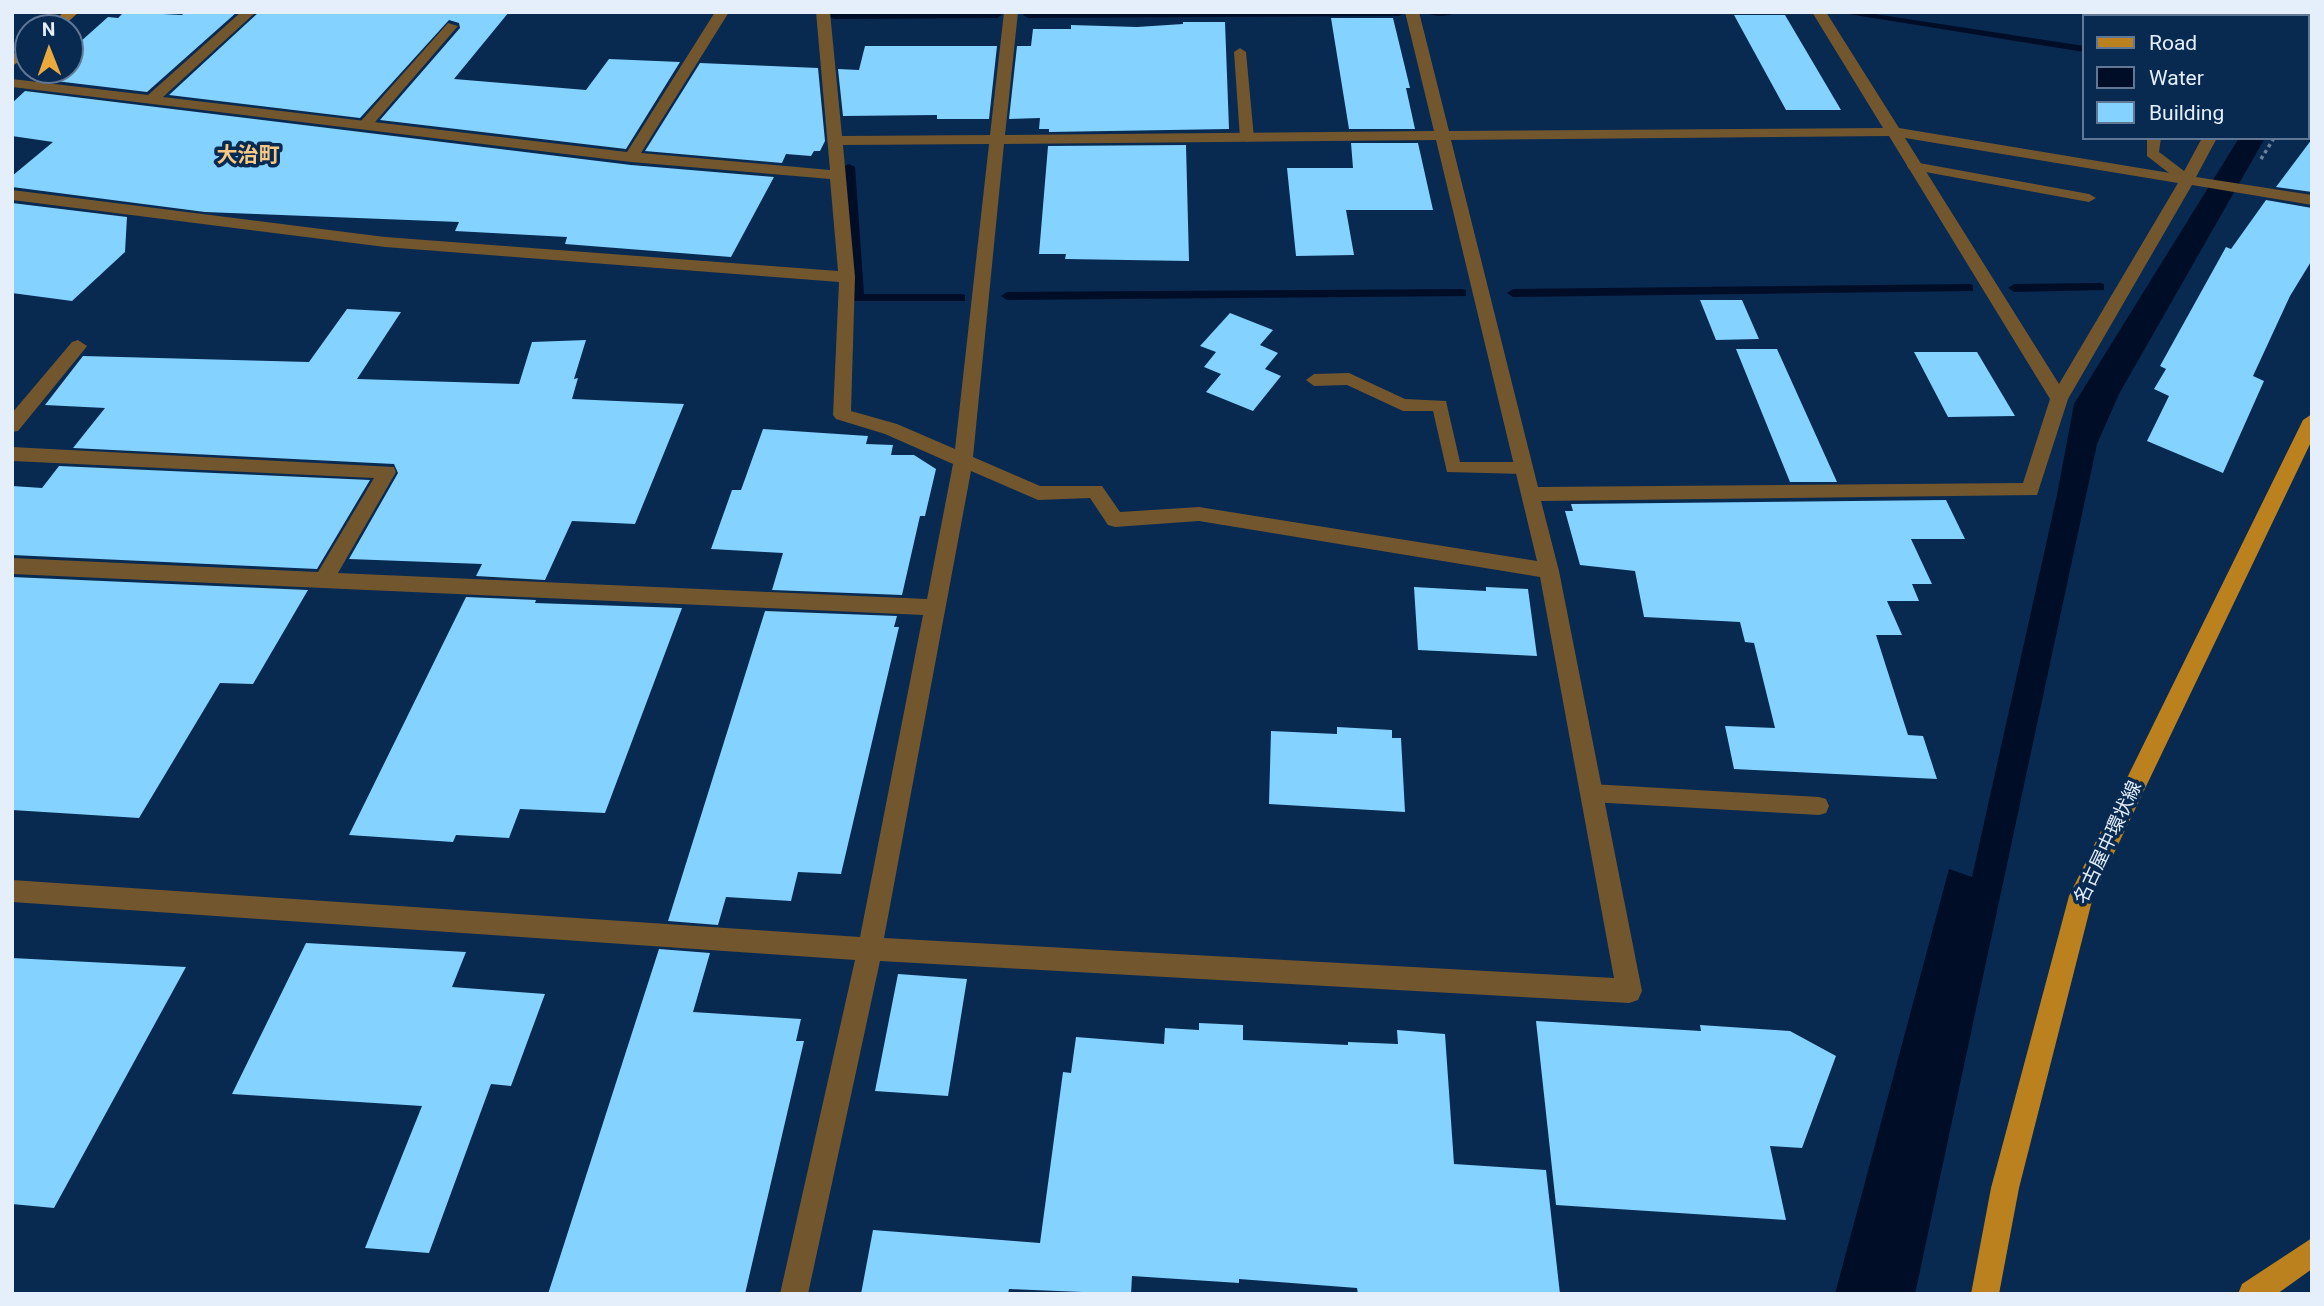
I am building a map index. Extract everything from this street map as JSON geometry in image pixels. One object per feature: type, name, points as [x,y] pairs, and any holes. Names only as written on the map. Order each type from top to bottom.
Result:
[{"type":"main road","name":"名古屋中環状線","points":[[1985,1294],[2006,1188],[2081,897],[2312,420]]},
{"type":"main road","points":[[2252,1294],[2312,1252]]},
{"type":"street","points":[[151,100],[249,12]]},
{"type":"street","points":[[631,157],[722,12]]},
{"type":"street","points":[[823,12],[846,277],[842,415],[891,429],[1038,493],[1095,491],[1115,520],[1199,514],[1549,571]]},
{"type":"street","points":[[794,1294],[870,949],[963,462],[1011,12]]},
{"type":"street","points":[[12,891],[870,949],[1629,991],[1549,571],[1412,12]]},
{"type":"street","points":[[1819,12],[2059,399]]},
{"type":"street","points":[[12,83],[631,157],[838,175]]},
{"type":"street","points":[[836,141],[1892,132],[2312,200]]},
{"type":"street","points":[[1530,494],[2030,490],[2059,399],[2194,181],[2209,140]]},
{"type":"street","points":[[12,195],[385,242],[846,277]]},
{"type":"street","points":[[12,426],[78,346]]},
{"type":"street","points":[[12,454],[387,472],[324,580]]},
{"type":"street","points":[[12,566],[937,608]]},
{"type":"lane","points":[[365,125],[452,26]]},
{"type":"lane","points":[[1240,52],[1247,138]]},
{"type":"lane","points":[[2154,140],[2152,153],[2194,181]]},
{"type":"lane","points":[[1914,166],[2089,198]]},
{"type":"lane","points":[[1314,380],[1349,379],[1403,405],[1440,405],[1453,468],[1524,468]]},
{"type":"lane","points":[[1591,793],[1819,806]]},
{"type":"water","points":[[2238,140],[2264,140],[2119,394],[2097,444],[1915,1294],[1835,1294],[1949,869],[1972,877],[2057,495],[2074,404]]},
{"type":"building","points":[[124,12],[182,15],[185,12],[237,12],[147,92],[81,84],[84,84],[84,38],[108,17],[118,18]]},
{"type":"building","points":[[259,12],[509,12],[454,79],[586,90],[609,59],[680,62],[626,149],[380,120],[460,28],[459,23],[449,20],[360,118],[169,95]]},
{"type":"building","points":[[1734,15],[1785,15],[1841,110],[1786,110]]},
{"type":"building","points":[[1331,18],[1393,18],[1410,88],[1406,88],[1415,129],[1349,129]]},
{"type":"building","points":[[1183,22],[1225,22],[1229,129],[1049,132],[1049,129],[1039,129],[1040,118],[1009,119],[1017,46],[1031,46],[1033,29],[1071,29],[1071,25],[1137,27]]},
{"type":"building","points":[[865,46],[997,46],[989,119],[937,119],[937,115],[843,116],[838,69],[859,70]]},
{"type":"building","points":[[700,63],[818,68],[825,141],[820,151],[814,151],[811,156],[786,154],[782,163],[645,151]]},
{"type":"building","points":[[25,91],[631,165],[774,177],[731,257],[565,244],[567,237],[455,231],[459,222],[205,212],[12,187],[12,176],[53,142],[12,136],[12,103]]},
{"type":"building","points":[[2312,139],[2312,192],[2276,187]]},
{"type":"building","points":[[1351,143],[1418,143],[1433,210],[1346,210],[1354,255],[1296,256],[1287,168],[1353,168]]},
{"type":"building","points":[[1186,145],[1189,261],[1065,259],[1066,254],[1039,254],[1048,146]]},
{"type":"building","points":[[2266,200],[2312,208],[2312,260],[2290,296],[2253,376],[2264,381],[2223,473],[2147,441],[2169,396],[2154,389],[2166,369],[2160,366],[2226,247],[2231,249]]},
{"type":"building","points":[[12,203],[127,217],[125,252],[72,301],[12,293]]},
{"type":"building","points":[[1700,300],[1742,300],[1759,339],[1716,340]]},
{"type":"building","points":[[347,309],[401,312],[357,379],[519,384],[532,342],[586,340],[574,379],[578,378],[572,399],[684,404],[635,524],[572,521],[545,580],[476,576],[482,564],[349,559],[398,473],[394,464],[73,448],[105,408],[45,405],[83,356],[309,362]]},
{"type":"building","points":[[1230,313],[1273,330],[1260,345],[1278,353],[1265,369],[1281,376],[1253,411],[1206,392],[1221,374],[1204,367],[1216,352],[1200,346]]},
{"type":"building","points":[[1736,349],[1777,349],[1837,482],[1790,482]]},
{"type":"building","points":[[1914,352],[1977,352],[2015,416],[1948,417]]},
{"type":"building","points":[[763,429],[868,436],[866,444],[893,445],[891,455],[914,455],[936,469],[925,516],[920,516],[902,595],[772,590],[783,553],[711,549],[732,490],[741,490]]},
{"type":"building","points":[[59,466],[370,480],[317,569],[12,555],[12,486],[42,488]]},
{"type":"building","points":[[1946,500],[1965,539],[1911,539],[1932,584],[1912,584],[1919,601],[1887,601],[1902,635],[1876,635],[1908,735],[1923,736],[1937,779],[1734,769],[1725,726],[1775,728],[1754,643],[1745,642],[1740,622],[1644,617],[1635,571],[1580,565],[1565,511],[1573,511],[1571,504]]},
{"type":"building","points":[[12,577],[308,590],[253,684],[220,683],[139,818],[12,810]]},
{"type":"building","points":[[1414,587],[1486,591],[1486,587],[1528,589],[1537,656],[1418,650]]},
{"type":"building","points":[[466,597],[536,600],[535,603],[682,608],[605,813],[520,809],[509,838],[456,835],[453,842],[349,835]]},
{"type":"building","points":[[765,611],[897,616],[894,627],[899,627],[841,874],[798,872],[791,901],[726,897],[718,925],[668,921]]},
{"type":"building","points":[[1337,727],[1392,730],[1392,738],[1401,738],[1405,812],[1269,804],[1271,731],[1337,734]]},
{"type":"building","points":[[306,943],[466,952],[452,987],[545,994],[511,1086],[491,1084],[429,1253],[365,1248],[422,1106],[232,1094]]},
{"type":"building","points":[[659,949],[710,953],[693,1012],[801,1019],[796,1041],[804,1041],[745,1294],[548,1294]]},
{"type":"building","points":[[12,958],[186,967],[54,1208],[12,1204]]},
{"type":"building","points":[[898,974],[967,979],[948,1096],[875,1091]]},
{"type":"building","points":[[1536,1021],[1701,1031],[1700,1025],[1790,1031],[1836,1056],[1802,1148],[1770,1146],[1786,1220],[1556,1205]]},
{"type":"building","points":[[1199,1023],[1243,1025],[1243,1040],[1348,1045],[1348,1042],[1398,1044],[1397,1030],[1445,1034],[1454,1164],[1546,1170],[1560,1294],[1358,1294],[1357,1288],[1239,1279],[1239,1283],[1132,1276],[1131,1294],[1009,1289],[1008,1294],[861,1294],[873,1230],[1040,1243],[1063,1072],[1071,1073],[1076,1037],[1164,1044],[1165,1028],[1199,1030]]},
{"type":"waterway","points":[[835,12],[835,16],[997,15]]},
{"type":"waterway","points":[[1430,12],[1452,12]]},
{"type":"waterway","points":[[1841,12],[2082,49]]},
{"type":"waterway","points":[[1028,15],[1399,13]]},
{"type":"waterway","points":[[849,167],[858,298],[961,298]]},
{"type":"waterway","points":[[2014,288],[2100,287]]},
{"type":"waterway","points":[[1513,293],[1969,288]]},
{"type":"waterway","points":[[1007,296],[1462,293]]},
{"type":"district","name":"大治町","points":[[248,157]]}]
